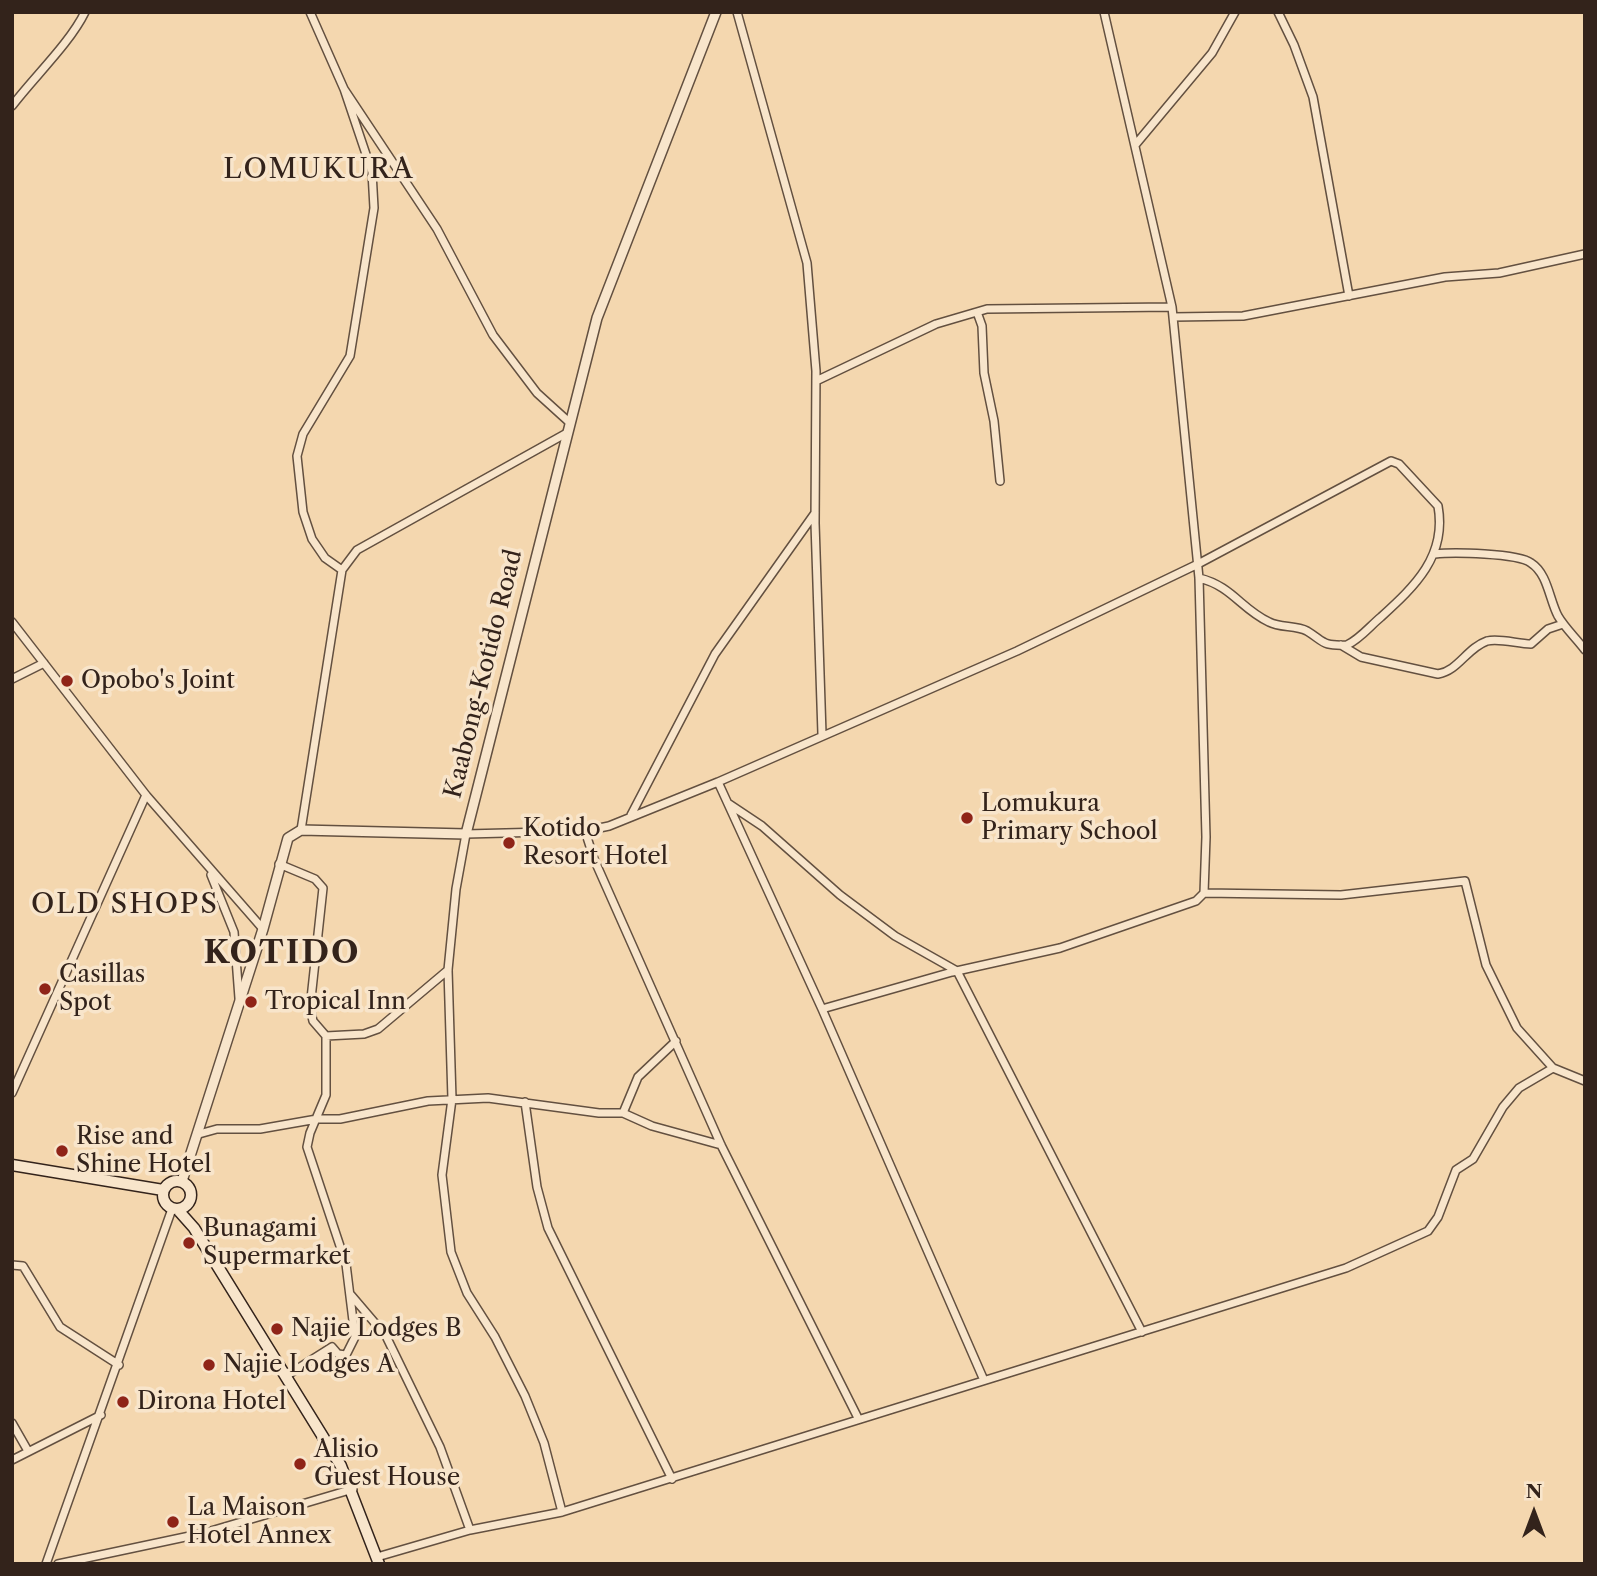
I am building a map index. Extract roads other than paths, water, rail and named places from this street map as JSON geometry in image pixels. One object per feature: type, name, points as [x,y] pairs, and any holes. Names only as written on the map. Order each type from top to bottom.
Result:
[{"type":"main road","points":[[12,1165],[163,1189],[169,1184],[182,1181],[190,1191],[189,1203],[194,1227]]},
{"type":"main road","points":[[163,1189],[163,1200],[194,1227],[353,1489],[378,1561]]},
{"type":"main road","points":[[175,1209],[189,1203]]},
{"type":"street","points":[[12,106],[78,27],[85,12]]},
{"type":"street","points":[[310,12],[344,89],[372,172],[374,208],[350,356],[303,433],[297,456],[303,512],[312,539],[325,558],[342,570]]},
{"type":"street","name":"Kaabong-Kotido Road","points":[[301,830],[466,834],[565,435],[597,318],[716,12]]},
{"type":"street","points":[[737,12],[807,263],[816,381],[815,513],[822,734]]},
{"type":"street","points":[[822,1009],[957,971],[1060,948],[1196,901],[1204,893],[1206,837],[1199,578],[1172,307],[1104,12]]},
{"type":"street","points":[[1136,144],[1212,53],[1235,12]]},
{"type":"street","points":[[1278,12],[1294,44],[1313,97],[1349,296]]},
{"type":"street","points":[[344,89],[437,229],[498,344],[537,393],[569,422]]},
{"type":"street","points":[[1172,317],[1244,316],[1445,277],[1499,273],[1585,254]]},
{"type":"street","points":[[816,381],[936,324],[987,309],[1172,307]]},
{"type":"street","points":[[977,312],[982,326],[984,373],[994,421],[1000,481]]},
{"type":"street","points":[[182,1181],[263,929],[279,864],[288,838],[301,830],[342,570],[357,550],[565,435]]},
{"type":"street","points":[[562,1512],[544,1444],[525,1396],[495,1337],[467,1293],[451,1252],[442,1175],[452,1099],[448,970],[456,889],[466,834],[585,831],[718,782],[822,734],[946,684],[1198,564],[1391,461],[1399,464],[1437,502],[1439,523],[1435,554],[1411,590],[1357,638],[1340,645],[1323,644],[1308,632],[1268,622],[1245,608],[1234,594],[1199,578]]},
{"type":"street","points":[[631,816],[715,654],[815,513]]},
{"type":"street","points":[[1435,554],[1465,551],[1528,561],[1536,567],[1549,588],[1563,624],[1585,650]]},
{"type":"street","points":[[12,622],[146,795],[263,929]]},
{"type":"street","points":[[1340,645],[1361,657],[1438,674],[1448,672],[1468,652],[1489,641],[1531,644],[1548,629],[1563,624]]},
{"type":"street","points":[[12,679],[44,663]]},
{"type":"street","points":[[718,782],[822,1009],[983,1378]]},
{"type":"street","points":[[12,1093],[146,795]]},
{"type":"street","points":[[729,804],[762,825],[840,895],[895,936],[957,971],[1142,1332]]},
{"type":"street","points":[[585,831],[594,859],[721,1145],[858,1418]]},
{"type":"street","points":[[206,864],[234,932],[239,1004]]},
{"type":"street","points":[[279,864],[316,879],[323,888],[310,1008],[313,1021],[326,1035],[326,1095],[307,1147],[346,1264],[355,1337],[346,1355],[338,1354],[332,1348],[286,1376]]},
{"type":"street","points":[[1204,893],[1340,895],[1465,881],[1486,965],[1508,1013],[1517,1028],[1553,1068],[1585,1081]]},
{"type":"street","points":[[326,1035],[364,1034],[378,1029],[448,970]]},
{"type":"street","points":[[623,1113],[638,1077],[676,1041]]},
{"type":"street","points":[[378,1561],[470,1530],[562,1512],[672,1479],[983,1378],[1019,1371],[1346,1268],[1428,1231],[1438,1217],[1456,1170],[1473,1158],[1503,1107],[1519,1088],[1553,1068]]},
{"type":"street","points":[[199,1134],[217,1129],[260,1129],[317,1119],[340,1119],[452,1099],[525,1102],[599,1113],[623,1113],[652,1126],[721,1145]]},
{"type":"street","points":[[525,1102],[537,1187],[548,1228],[672,1479]]},
{"type":"street","points":[[46,1564],[175,1209]]},
{"type":"street","points":[[12,1265],[23,1266],[60,1327],[119,1365]]},
{"type":"street","points":[[350,1295],[386,1336],[440,1447],[470,1530]]},
{"type":"street","points":[[12,1460],[102,1414]]},
{"type":"street","points":[[12,1423],[27,1451]]},
{"type":"street","points":[[58,1564],[204,1533],[353,1489]]},
{"type":"place","name":"Opobo's Joint","points":[[67,681]]},
{"type":"place","name":"Lomukura Primary School","points":[[967,818]]},
{"type":"place","name":"Kotido Resort Hotel","points":[[509,843]]},
{"type":"place","name":"Casillas Spot","points":[[45,989]]},
{"type":"place","name":"Tropical Inn","points":[[251,1002]]},
{"type":"place","name":"Rise and Shine Hotel","points":[[62,1151]]},
{"type":"place","name":"Bunagami Supermarket","points":[[189,1243]]},
{"type":"place","name":"Najie Lodges B","points":[[277,1329]]},
{"type":"place","name":"Najie Lodges A","points":[[209,1365]]},
{"type":"place","name":"Dirona Hotel","points":[[123,1402]]},
{"type":"place","name":"Alisio Guest House","points":[[300,1464]]},
{"type":"place","name":"La Maison Hotel Annex","points":[[173,1522]]},
{"type":"district","name":"LOMUKURA","points":[[319,170]]},
{"type":"district","name":"OLD SHOPS","points":[[125,905]]},
{"type":"district","name":"KOTIDO","points":[[282,954]]}]
